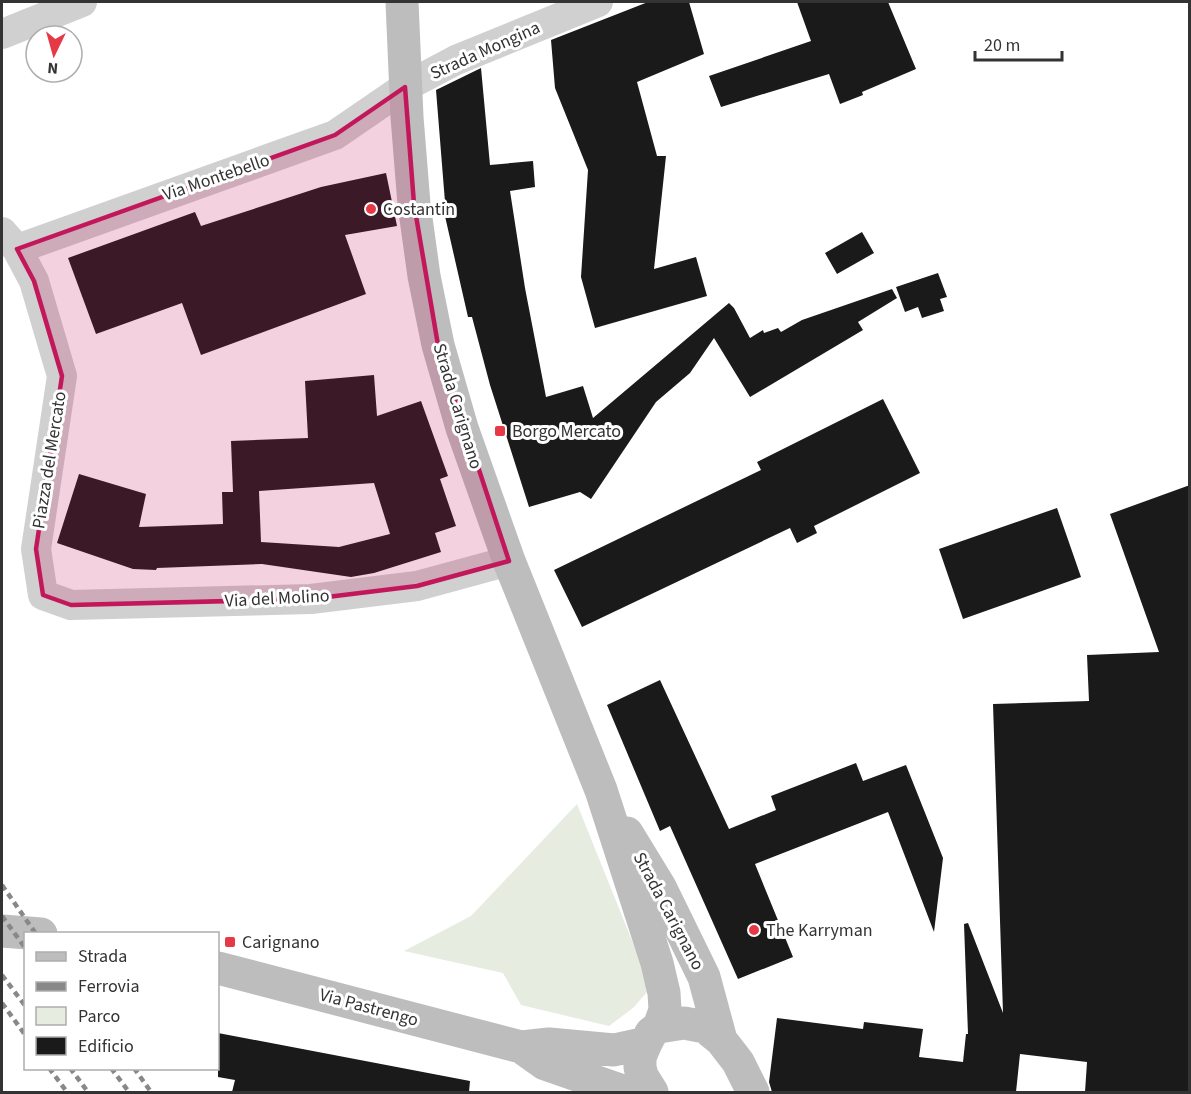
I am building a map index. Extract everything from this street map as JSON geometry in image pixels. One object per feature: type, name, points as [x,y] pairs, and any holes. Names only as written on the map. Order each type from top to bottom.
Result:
[{"type":"main road","name":"Strada Carignano","points":[[402,2],[405,87],[414,204],[424,276],[438,345],[462,428],[509,561],[601,790],[657,963],[664,993],[664,1010],[652,1035]]},
{"type":"main road","name":"Strada Carignano","points":[[601,790],[660,887],[704,977],[721,1040]]},
{"type":"main road","points":[[2,931],[24,932]]},
{"type":"main road","name":"Via Pastrengo","points":[[219,968],[521,1047],[546,1064],[626,1092]]},
{"type":"main road","name":"Via Pastrengo","points":[[521,1047],[549,1044],[614,1050],[652,1035],[671,1024],[696,1024],[705,1027],[721,1040],[738,1062],[756,1092]]},
{"type":"main road","points":[[652,1035],[640,1057],[642,1076],[652,1092]]},
{"type":"street","points":[[2,34],[82,2]]},
{"type":"street","name":"Strada Mongina","points":[[405,87],[456,60],[598,2]]},
{"type":"street","name":"Via Montebello","points":[[9,240],[335,135],[405,87]]},
{"type":"street","name":"Piazza del Mercato","points":[[9,240],[34,281],[62,376],[36,549],[43,595]]},
{"type":"street","name":"Via del Molino","points":[[43,595],[70,605],[311,599],[417,586],[509,561]]},
{"type":"highlighted area","points":[[405,87],[414,204],[438,345],[509,561],[417,586],[311,599],[71,605],[43,595],[36,549],[62,376],[34,281],[17,249],[335,135]]},
{"type":"green space","points":[[577,804],[641,963],[648,991],[633,1008],[609,1026],[521,1005],[503,973],[404,951],[471,916]]},
{"type":"building","points":[[648,2],[689,2],[704,54],[637,82],[657,156],[666,156],[654,269],[696,257],[707,296],[595,328],[581,277],[588,170],[555,88],[551,40]]},
{"type":"building","points":[[797,2],[888,2],[916,69],[840,104],[829,74],[721,107],[709,76],[811,41]]},
{"type":"building","points":[[481,68],[490,165],[533,161],[535,187],[510,191],[525,288],[546,397],[583,386],[593,418],[729,303],[750,338],[763,330],[764,333],[778,328],[781,332],[802,320],[892,289],[897,298],[858,322],[863,330],[750,397],[714,338],[690,373],[656,402],[591,499],[580,492],[529,507],[490,385],[472,317],[468,317],[442,203],[445,202],[436,90]]},
{"type":"building","points":[[386,173],[397,226],[345,235],[366,294],[201,355],[182,303],[96,334],[68,258],[195,212],[201,226],[321,187]]},
{"type":"building","points":[[862,232],[874,253],[837,274],[825,253]]},
{"type":"building","points":[[938,273],[947,297],[940,299],[944,311],[922,318],[918,307],[905,312],[896,287]]},
{"type":"building","points":[[374,375],[377,416],[421,401],[448,476],[440,479],[456,526],[435,533],[441,552],[374,573],[351,577],[262,564],[157,568],[156,570],[133,569],[57,543],[79,474],[146,494],[139,527],[223,524],[222,492],[233,492],[231,441],[308,438],[305,381]],"holes":[[[374,483],[390,534],[339,547],[261,542],[259,491]]]},
{"type":"building","points":[[883,399],[920,473],[814,526],[817,533],[797,543],[790,528],[582,627],[554,570],[761,470],[757,462]]},
{"type":"building","points":[[1190,485],[1190,1092],[1085,1092],[1087,1062],[1020,1054],[1016,1092],[772,1092],[769,1082],[777,1018],[863,1029],[864,1022],[923,1029],[919,1057],[963,1062],[966,1034],[968,1034],[964,924],[968,923],[1003,1013],[993,704],[1089,701],[1087,655],[1159,652],[1110,514]]},
{"type":"building","points":[[1057,508],[1081,577],[963,619],[939,549]]},
{"type":"building","points":[[660,680],[729,829],[776,810],[771,796],[856,763],[863,781],[906,765],[943,858],[934,932],[888,812],[755,864],[793,957],[738,979],[670,826],[660,831],[607,705]]},
{"type":"building","points":[[219,1033],[470,1081],[469,1092],[232,1092],[235,1080],[218,1077]]},
{"type":"railway","points":[[2,885],[35,932]]},
{"type":"railway","points":[[2,916],[24,946]]},
{"type":"railway","points":[[2,975],[24,1004]]},
{"type":"railway","points":[[2,1003],[24,1033]]},
{"type":"railway","points":[[50,1070],[67,1092]]},
{"type":"railway","points":[[72,1070],[88,1092]]},
{"type":"railway","points":[[112,1070],[129,1092]]},
{"type":"railway","points":[[135,1070],[151,1092]]},
{"type":"place","name":"Costantin","points":[[371,209]]},
{"type":"place","name":"Borgo Mercato","points":[[500,431]]},
{"type":"place","name":"The Karryman","points":[[754,930]]},
{"type":"place","name":"Carignano","points":[[230,942]]}]
